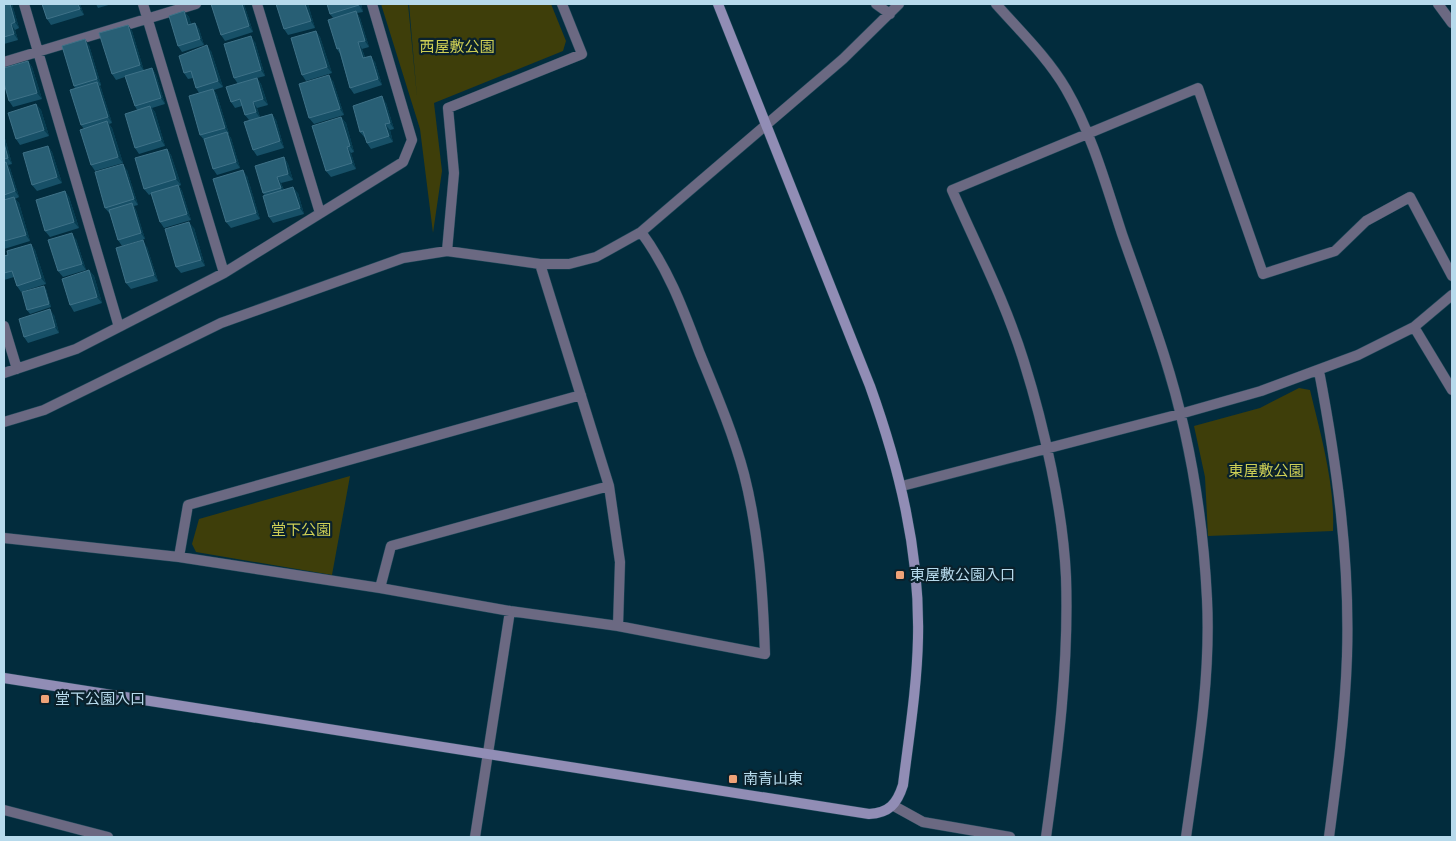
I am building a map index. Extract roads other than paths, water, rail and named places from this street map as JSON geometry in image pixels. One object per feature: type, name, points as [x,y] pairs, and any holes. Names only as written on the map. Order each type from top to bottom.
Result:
[{"type":"street","points":[[24,4],[118,327]]},
{"type":"street","points":[[143,4],[224,273]]},
{"type":"street","points":[[4,62],[196,4]]},
{"type":"street","points":[[257,4],[320,213]]},
{"type":"street","points":[[4,374],[76,349],[224,273],[403,162],[412,140],[372,4]]},
{"type":"street","points":[[447,250],[454,173],[448,108],[582,54],[562,4]]},
{"type":"street","points":[[4,678],[869,814],[882,813],[894,806],[903,785],[918,638],[917,584],[902,486],[870,386],[718,4]]},
{"type":"street","points":[[876,4],[890,14]]},
{"type":"street","points":[[4,422],[44,410],[230,319],[403,258],[447,250],[540,264],[569,264],[620,246],[641,232],[843,59],[899,4]]},
{"type":"street","points":[[996,4],[1047,63],[1066,89],[1088,133],[1165,357],[1180,414],[1193,474],[1207,600],[1206,665],[1201,732],[1186,837]]},
{"type":"street","points":[[1438,4],[1452,22]]},
{"type":"street","points":[[1046,837],[1061,732],[1066,620],[1066,576],[1059,512],[1046,448],[1024,361],[952,190],[1198,88],[1263,274],[1335,251],[1366,221],[1410,198],[1452,276]]},
{"type":"street","points":[[4,538],[179,557],[618,626],[765,654],[761,569],[744,474],[726,421],[672,281],[660,258],[641,232]]},
{"type":"street","points":[[540,264],[610,486],[620,562],[618,626]]},
{"type":"street","points":[[902,486],[1262,391],[1358,355],[1414,327],[1452,295]]},
{"type":"street","points":[[4,326],[16,369]]},
{"type":"street","points":[[1414,327],[1452,390]]},
{"type":"street","points":[[1319,371],[1339,488],[1347,602],[1347,657],[1343,722],[1330,837]]},
{"type":"street","points":[[179,557],[188,505],[581,395]]},
{"type":"street","points":[[380,588],[391,546],[610,486]]},
{"type":"street","points":[[475,837],[510,610]]},
{"type":"street","points":[[894,806],[923,822],[1010,837]]},
{"type":"street","points":[[4,810],[108,837]]},
{"type":"place","name":"東屋敷公園入口","points":[[900,575]]},
{"type":"place","name":"堂下公園入口","points":[[45,699]]},
{"type":"place","name":"南青山東","points":[[733,779]]},
{"type":"park label","name":"西屋敷公園","points":[[457,47]]},
{"type":"park label","name":"東屋敷公園","points":[[1266,471]]},
{"type":"park label","name":"堂下公園","points":[[301,530]]}]
